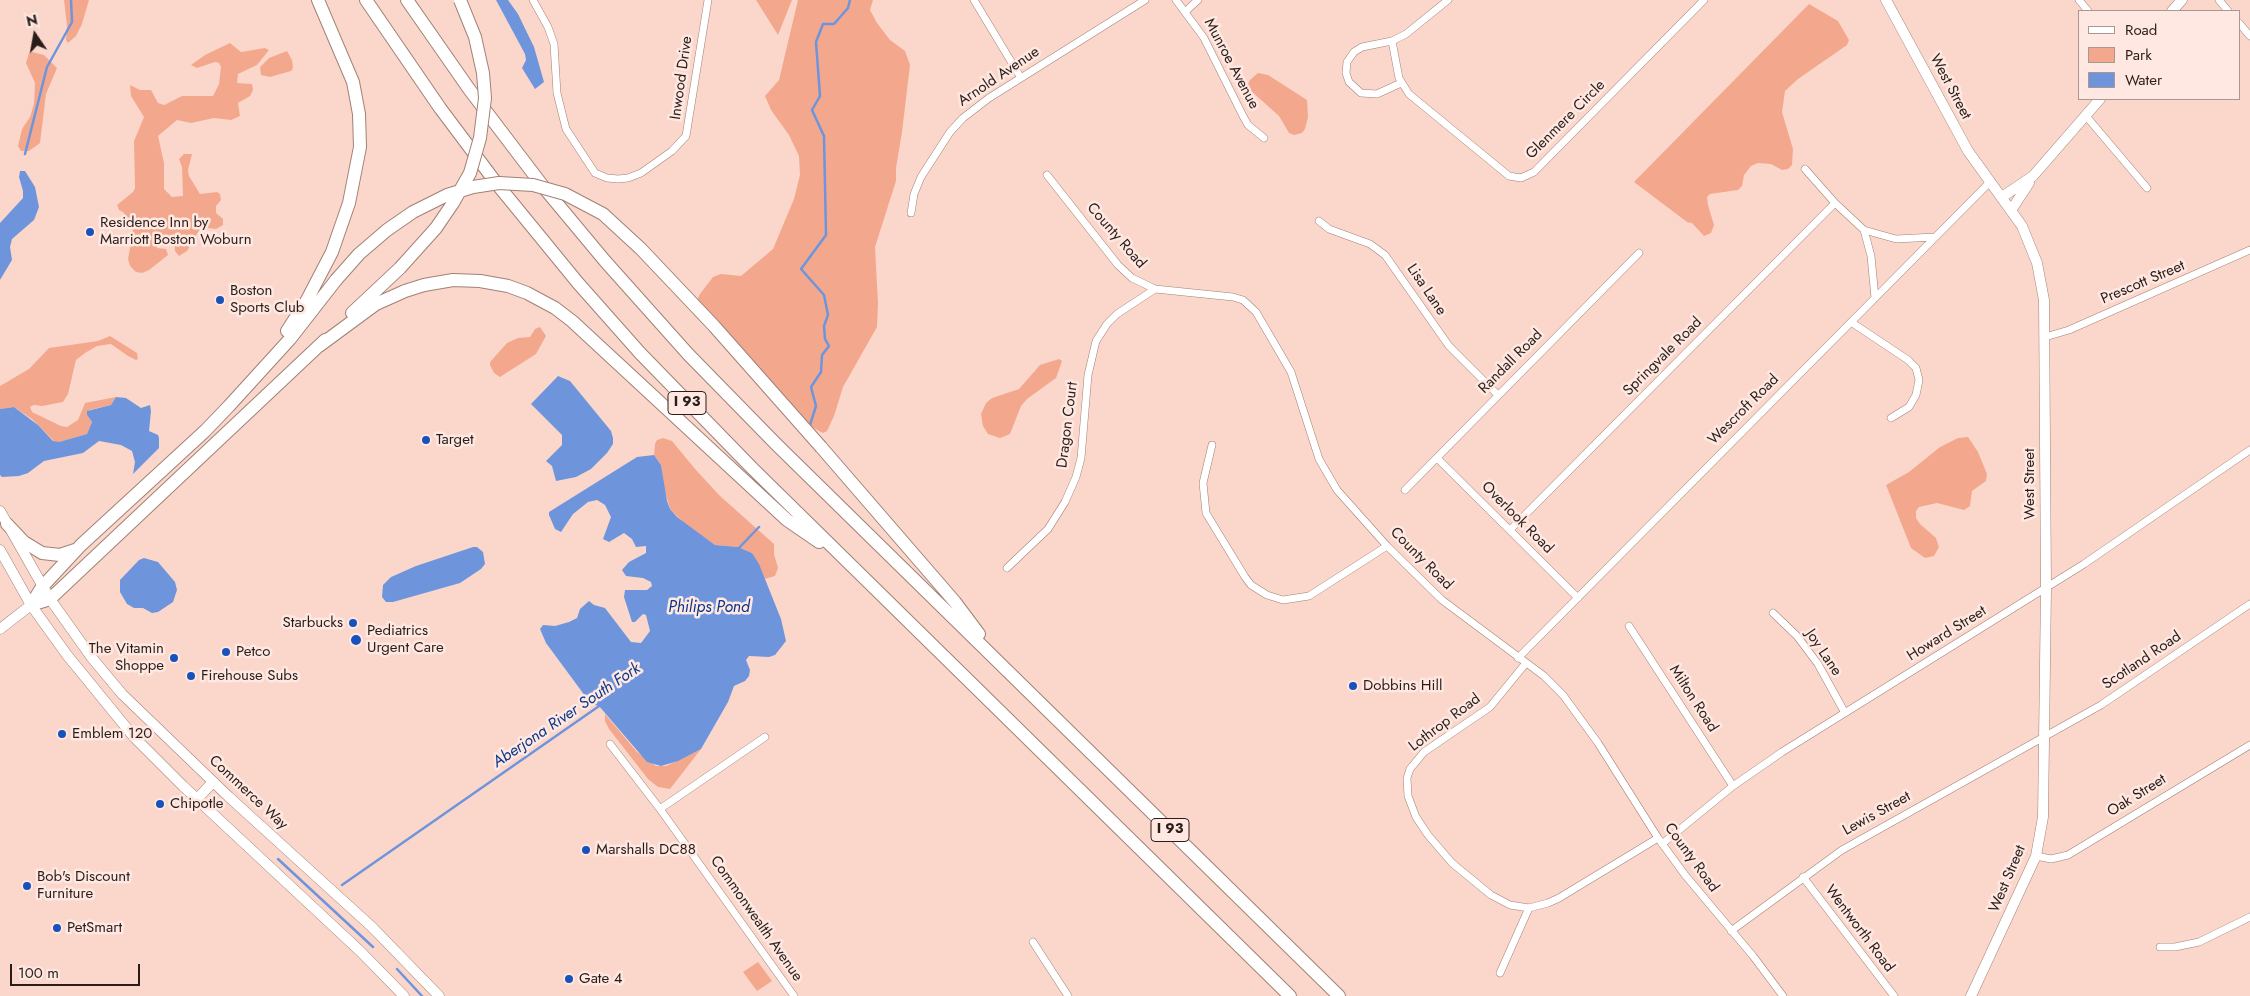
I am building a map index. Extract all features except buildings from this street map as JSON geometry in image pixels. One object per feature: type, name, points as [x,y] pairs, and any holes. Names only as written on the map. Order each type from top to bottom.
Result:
[{"type":"highway","points":[[269,361],[307,300],[332,252],[349,203],[358,159],[360,124],[355,91],[342,54],[318,0]]},
{"type":"highway","name":"I 93","points":[[366,0],[464,140],[583,288],[690,406],[1290,996]]},
{"type":"highway","name":"I 93","points":[[407,0],[464,82],[526,164],[641,302],[731,399],[1339,996]]},
{"type":"highway","points":[[31,605],[50,599],[319,346],[400,268],[436,228],[470,173],[480,138],[485,98],[483,73],[475,37],[460,0]]},
{"type":"highway","points":[[31,605],[42,586],[82,545],[205,431],[290,338],[359,254],[387,230],[413,212],[448,195],[472,187],[499,183],[524,184],[558,191],[588,204],[625,233],[714,326],[822,448],[955,602],[1001,665]]},
{"type":"highway","points":[[319,346],[376,304],[424,285],[453,280],[472,280],[490,282],[522,291],[563,314],[787,520],[847,561]]},
{"type":"highway","points":[[7,524],[28,546],[46,555],[64,554],[82,545]]},
{"type":"street","name":"Inwood Drive","points":[[533,0],[546,23],[554,44],[557,93],[566,129],[595,173],[612,178],[628,178],[641,173],[672,151],[686,136],[708,0]]},
{"type":"street","points":[[974,0],[1020,78]]},
{"type":"street","name":"Arnold Avenue","points":[[911,214],[914,194],[921,177],[956,124],[980,104],[1145,0]]},
{"type":"street","name":"Munroe Avenue","points":[[1176,0],[1186,11],[1207,44],[1242,116],[1248,125],[1264,138]]},
{"type":"street","points":[[1186,11],[1198,0]]},
{"type":"street","points":[[1401,83],[1377,94],[1367,95],[1356,91],[1347,77],[1347,62],[1354,52],[1362,47],[1392,42],[1412,30],[1448,0]]},
{"type":"street","name":"Glenmere Circle","points":[[1392,42],[1401,83],[1416,100],[1505,172],[1514,178],[1523,178],[1534,172],[1704,0]]},
{"type":"street","name":"West Street","points":[[1886,0],[1968,151],[2012,209],[2026,232],[2037,263],[2044,300],[2046,337],[2046,588],[2043,817],[2036,856],[1971,996]]},
{"type":"street","points":[[2079,0],[2087,10]]},
{"type":"street","points":[[2173,10],[2182,0]]},
{"type":"street","points":[[2219,0],[2227,10]]},
{"type":"street","points":[[2240,24],[2250,36]]},
{"type":"street","points":[[2012,209],[2037,172],[2099,100]]},
{"type":"street","points":[[2086,116],[2147,188]]},
{"type":"street","points":[[1805,169],[1835,203],[1864,230],[1896,239],[1935,237]]},
{"type":"street","points":[[2002,196],[2022,185],[2037,172]]},
{"type":"street","name":"County Road","points":[[1048,175],[1124,271],[1140,283],[1154,288],[1233,297],[1243,300],[1256,312],[1291,372],[1324,470],[1343,498],[1387,546],[1442,600],[1553,684],[1571,705],[1609,760],[1660,841],[1704,900],[1784,996]]},
{"type":"street","name":"Wescroft Road","points":[[1518,658],[1990,182]]},
{"type":"street","name":"Springvale Road","points":[[1510,530],[1835,203]]},
{"type":"street","name":"Lisa Lane","points":[[1319,221],[1329,229],[1370,244],[1385,255],[1449,346],[1498,395]]},
{"type":"street","points":[[1864,230],[1871,256],[1875,298]]},
{"type":"street","name":"Prescott Street","points":[[2046,337],[2086,323],[2250,250]]},
{"type":"street","name":"Randall Road","points":[[1405,490],[1639,253]]},
{"type":"street","name":"Dragon Court","points":[[1007,568],[1048,529],[1065,502],[1076,477],[1081,458],[1089,369],[1096,341],[1107,324],[1117,314],[1154,288]]},
{"type":"street","points":[[1851,322],[1908,360],[1916,368],[1918,387],[1913,402],[1904,411],[1891,418]]},
{"type":"street","points":[[1212,445],[1203,483],[1206,513],[1245,578],[1251,585],[1267,595],[1284,600],[1309,596],[1387,546]]},
{"type":"street","name":"Howard Street","points":[[1660,841],[1782,752],[2046,588],[2250,450]]},
{"type":"street","name":"Overlook Road","points":[[1437,458],[1578,598]]},
{"type":"street","name":"Commerce Way","points":[[0,511],[50,599],[114,685],[213,782],[372,927],[439,996]]},
{"type":"street","points":[[0,550],[31,605],[71,661],[112,712],[151,755],[197,800],[355,946],[404,996]]},
{"type":"street","name":"Scotland Road","points":[[2045,736],[2121,692],[2250,604]]},
{"type":"street","points":[[0,629],[31,605]]},
{"type":"street","name":"Joy Lane","points":[[1773,613],[1797,636],[1818,664],[1845,713]]},
{"type":"street","name":"Milton Road","points":[[1629,626],[1733,786]]},
{"type":"street","name":"Lothrop Road","points":[[1526,663],[1490,707],[1424,752],[1410,769],[1406,787],[1411,806],[1428,835],[1452,863],[1477,885],[1510,905],[1529,908],[1548,904],[1660,841]]},
{"type":"street","name":"Lewis Street","points":[[1731,931],[1842,850],[2045,736]]},
{"type":"street","points":[[660,809],[764,737]]},
{"type":"street","name":"Commonwealth Avenue","points":[[610,744],[660,809],[794,996]]},
{"type":"street","name":"Oak Street","points":[[2036,856],[2051,859],[2068,855],[2250,745]]},
{"type":"street","points":[[197,800],[213,782]]},
{"type":"street","name":"Wentworth Road","points":[[1803,877],[1894,996]]},
{"type":"street","points":[[1500,973],[1529,908]]},
{"type":"street","points":[[2160,946],[2175,947],[2199,942],[2250,917]]},
{"type":"street","points":[[1033,942],[1068,996]]},
{"type":"green space","points":[[64,0],[89,0],[82,24],[76,36],[68,43],[66,40],[67,26]]},
{"type":"green space","points":[[756,0],[792,0],[778,35]]},
{"type":"green space","points":[[798,0],[873,0],[870,10],[877,23],[890,40],[905,51],[910,65],[896,168],[896,181],[875,247],[878,303],[877,327],[843,387],[834,416],[827,431],[823,433],[810,426],[698,319],[695,313],[696,302],[700,294],[713,277],[721,274],[741,276],[773,249],[794,199],[800,175],[799,156],[789,135],[771,110],[765,96],[779,80]]},
{"type":"green space","points":[[1809,4],[1838,21],[1849,40],[1847,45],[1798,79],[1785,91],[1782,112],[1793,149],[1792,165],[1788,169],[1782,170],[1771,164],[1758,163],[1751,166],[1744,175],[1742,186],[1738,190],[1710,194],[1707,197],[1708,205],[1714,225],[1711,233],[1704,236],[1692,223],[1687,222],[1634,182]]},
{"type":"green space","points":[[230,43],[241,52],[265,48],[269,50],[257,65],[238,74],[237,83],[252,84],[253,90],[250,96],[238,103],[240,116],[231,120],[214,118],[191,123],[177,120],[158,136],[164,163],[164,189],[172,197],[183,196],[182,167],[179,159],[184,154],[192,154],[188,170],[189,176],[200,194],[217,192],[220,194],[221,200],[216,206],[216,213],[223,219],[223,225],[216,229],[201,227],[187,251],[179,256],[175,251],[174,237],[168,236],[157,245],[157,248],[166,249],[168,255],[149,270],[142,273],[136,272],[130,266],[128,259],[133,232],[127,218],[117,205],[133,192],[135,188],[134,141],[144,117],[131,96],[130,85],[140,90],[151,90],[158,103],[164,105],[182,96],[213,96],[219,84],[221,67],[219,63],[215,62],[197,68],[191,65],[205,55]]},
{"type":"green space","points":[[287,51],[292,60],[293,68],[291,71],[270,77],[261,75],[260,67],[269,58]]},
{"type":"green space","points":[[29,53],[44,55],[57,68],[46,94],[40,143],[29,151],[21,151],[18,146],[22,129],[30,117],[34,104],[35,83],[26,63]]},
{"type":"green space","points":[[1258,73],[1268,75],[1307,100],[1308,117],[1302,133],[1294,135],[1289,133],[1279,116],[1250,90],[1248,84]]},
{"type":"green space","points":[[540,327],[546,336],[536,354],[500,377],[494,373],[490,362],[507,343],[518,338],[530,337],[535,329]]},
{"type":"green space","points":[[110,336],[137,353],[138,359],[136,360],[128,356],[111,344],[97,346],[76,360],[68,394],[63,402],[30,407],[32,412],[67,427],[78,420],[85,403],[116,397],[111,405],[89,410],[87,415],[92,422],[87,434],[56,443],[32,419],[14,407],[0,409],[0,386],[29,369],[49,348],[98,341]]},
{"type":"green space","points":[[1059,359],[1062,361],[1056,378],[1027,399],[1021,406],[1010,434],[1000,438],[988,434],[983,426],[981,414],[986,403],[992,398],[1019,389],[1040,365]]},
{"type":"green space","points":[[1968,437],[1978,452],[1987,474],[1986,481],[1972,491],[1970,506],[1964,510],[1937,503],[1919,507],[1916,511],[1916,518],[1936,538],[1939,547],[1934,556],[1925,558],[1911,548],[1886,485],[1909,472],[1940,447],[1958,438]]},
{"type":"green space","points":[[663,438],[672,441],[720,496],[774,544],[774,554],[778,568],[775,576],[765,579],[752,553],[738,547],[715,545],[685,524],[670,509],[664,488],[661,465],[654,455],[657,440]]},
{"type":"green space","points":[[605,714],[637,752],[656,766],[666,766],[701,749],[670,789],[658,787],[648,779],[609,729],[605,721]]},
{"type":"green space","points":[[758,962],[772,981],[757,991],[743,972]]},
{"type":"water","points":[[496,0],[508,0],[518,14],[534,47],[544,82],[535,89],[522,68],[526,60],[525,54]]},
{"type":"water","points":[[20,171],[25,171],[35,187],[39,207],[34,220],[12,239],[10,247],[12,260],[0,280],[0,223],[23,198],[19,177]]},
{"type":"water","points":[[558,376],[570,381],[611,431],[613,444],[591,469],[576,477],[556,481],[552,466],[546,461],[562,445],[562,435],[531,404]]},
{"type":"water","points":[[116,397],[126,398],[141,408],[150,405],[149,431],[158,435],[159,438],[159,448],[133,474],[135,462],[132,451],[121,445],[99,441],[83,453],[44,461],[28,473],[19,476],[2,477],[0,475],[0,409],[14,407],[38,425],[53,441],[59,442],[87,434],[92,422],[87,415],[87,411],[111,405]]},
{"type":"water","name":"Philips Pond","points":[[654,455],[661,465],[667,501],[670,509],[677,517],[715,545],[738,547],[752,553],[759,564],[781,619],[786,641],[775,655],[769,657],[749,656],[746,660],[750,670],[749,676],[745,681],[734,686],[728,702],[701,749],[678,761],[661,766],[647,762],[599,706],[591,704],[546,643],[540,629],[543,625],[555,626],[577,618],[580,609],[589,601],[594,605],[605,608],[631,642],[641,643],[650,631],[646,615],[643,614],[635,622],[632,622],[624,597],[625,590],[647,590],[652,586],[651,582],[643,578],[626,576],[622,570],[629,562],[646,553],[646,546],[636,547],[632,539],[624,533],[609,542],[603,539],[611,517],[605,505],[597,500],[588,502],[573,514],[561,532],[555,529],[549,512],[637,457]]},
{"type":"water","points":[[477,547],[483,552],[485,564],[481,569],[460,583],[393,602],[386,602],[382,597],[383,585],[391,577],[416,566]]},
{"type":"water","points":[[144,558],[158,562],[175,582],[177,590],[173,602],[158,612],[152,613],[143,608],[134,608],[127,604],[120,592],[120,580],[139,560]]},
{"type":"waterway","points":[[25,154],[47,67],[72,22],[71,0]]},
{"type":"waterway","name":"Aberjona River South Fork","points":[[809,428],[816,406],[811,387],[821,372],[822,355],[829,346],[825,339],[824,326],[828,315],[824,295],[801,269],[826,235],[824,136],[812,110],[820,96],[816,42],[823,24],[834,24],[848,8],[850,0]]},
{"type":"waterway","name":"Aberjona River South Fork","points":[[737,550],[759,527]]},
{"type":"waterway","name":"Aberjona River South Fork","points":[[342,885],[602,704]]},
{"type":"waterway","name":"Aberjona River South Fork","points":[[278,859],[373,947]]},
{"type":"waterway","points":[[397,969],[422,996]]},
{"type":"place","name":"Residence Inn by Marriott Boston Woburn","points":[[90,232]]},
{"type":"place","name":"Boston Sports Club","points":[[220,300]]},
{"type":"place","name":"Target","points":[[426,440]]},
{"type":"place","name":"Starbucks","points":[[353,623]]},
{"type":"place","name":"Pediatrics Urgent Care","points":[[356,640]]},
{"type":"place","name":"Petco","points":[[226,652]]},
{"type":"place","name":"The Vitamin Shoppe","points":[[174,658]]},
{"type":"place","name":"Firehouse Subs","points":[[191,676]]},
{"type":"place","name":"Dobbins Hill","points":[[1353,686]]},
{"type":"place","name":"Emblem 120","points":[[62,734]]},
{"type":"place","name":"Chipotle","points":[[160,804]]},
{"type":"place","name":"Marshalls DC88","points":[[586,850]]},
{"type":"place","name":"Bob's Discount Furniture","points":[[27,886]]},
{"type":"place","name":"PetSmart","points":[[57,928]]},
{"type":"place","name":"Gate 4","points":[[569,979]]}]
